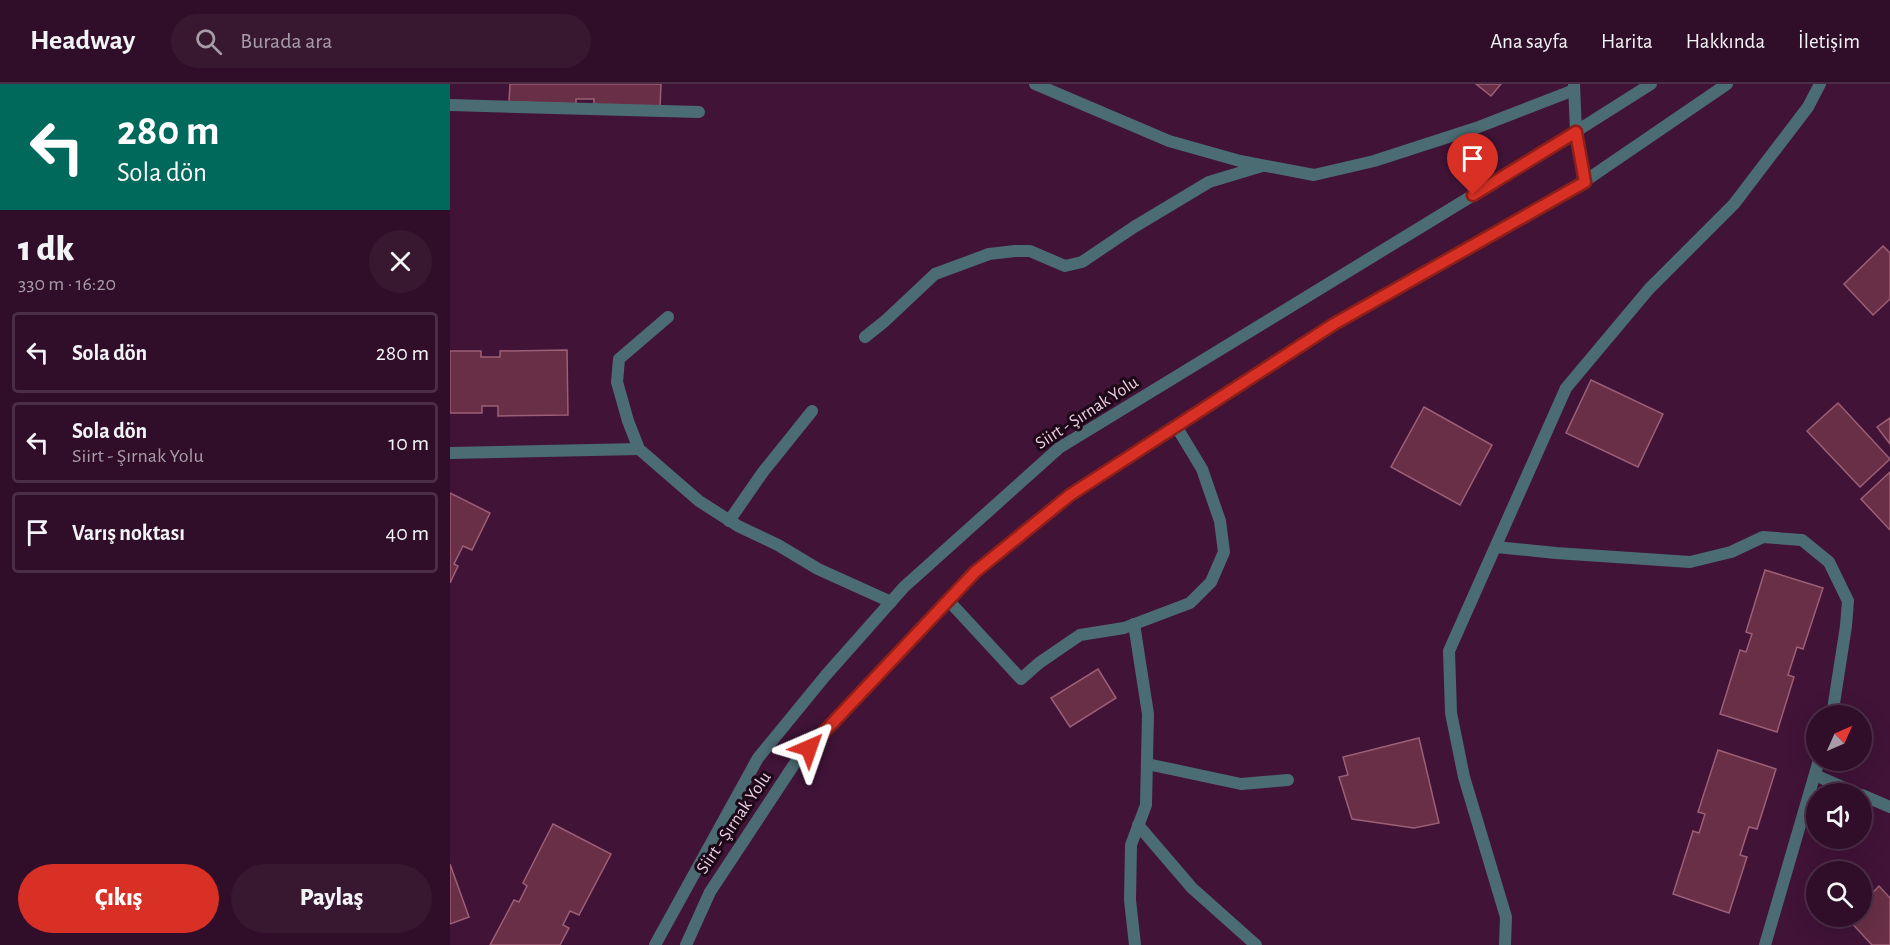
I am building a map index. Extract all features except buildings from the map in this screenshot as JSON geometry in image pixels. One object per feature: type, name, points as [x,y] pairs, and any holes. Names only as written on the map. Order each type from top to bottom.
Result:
[{"type":"street","points":[[1035,84],[1168,141],[1263,165],[1314,175],[1374,161],[1476,128],[1574,87],[1576,132],[1585,182]]},
{"type":"street","name":"Siirt - Şırnak Yolu","points":[[655,945],[758,758],[826,675],[904,587],[1059,448],[1651,84]]},
{"type":"street","name":"Siirt - Şırnak Yolu","points":[[686,945],[710,892],[795,764],[975,572],[1070,495],[1176,426],[1334,324],[1585,182],[1727,84]]},
{"type":"street","points":[[1505,945],[1506,917],[1464,777],[1451,713],[1449,651],[1566,388],[1649,289],[1734,204],[1808,107],[1820,84]]},
{"type":"street","points":[[450,105],[699,112]]},
{"type":"street","points":[[865,337],[936,274],[989,254],[1015,251],[1030,251],[1065,266],[1082,262],[1142,222],[1209,182],[1263,165]]},
{"type":"street","points":[[668,317],[619,359],[616,382],[639,448],[699,501],[729,521],[818,568],[891,602]]},
{"type":"street","points":[[729,521],[763,472],[812,411]]},
{"type":"street","points":[[948,600],[1021,679],[1039,663],[1080,635],[1124,628],[1190,603],[1211,582],[1224,552],[1220,521],[1202,469],[1176,426]]},
{"type":"street","points":[[450,453],[639,448]]},
{"type":"street","points":[[1496,547],[1690,562],[1731,552],[1763,537],[1802,540],[1829,562],[1848,601],[1834,705]]},
{"type":"street","points":[[1134,624],[1148,714],[1146,805],[1131,845],[1130,900],[1135,945]]},
{"type":"street","points":[[1147,764],[1240,784],[1288,780]]},
{"type":"street","points":[[1765,945],[1816,771]]},
{"type":"street","points":[[1815,775],[1834,783]]},
{"type":"street","points":[[1872,799],[1890,807]]},
{"type":"street","points":[[1138,825],[1192,888],[1256,945]]},
{"type":"route","points":[[809,748],[880,670],[975,572],[1070,495],[1334,324],[1585,182],[1576,132],[1473,195]]}]
